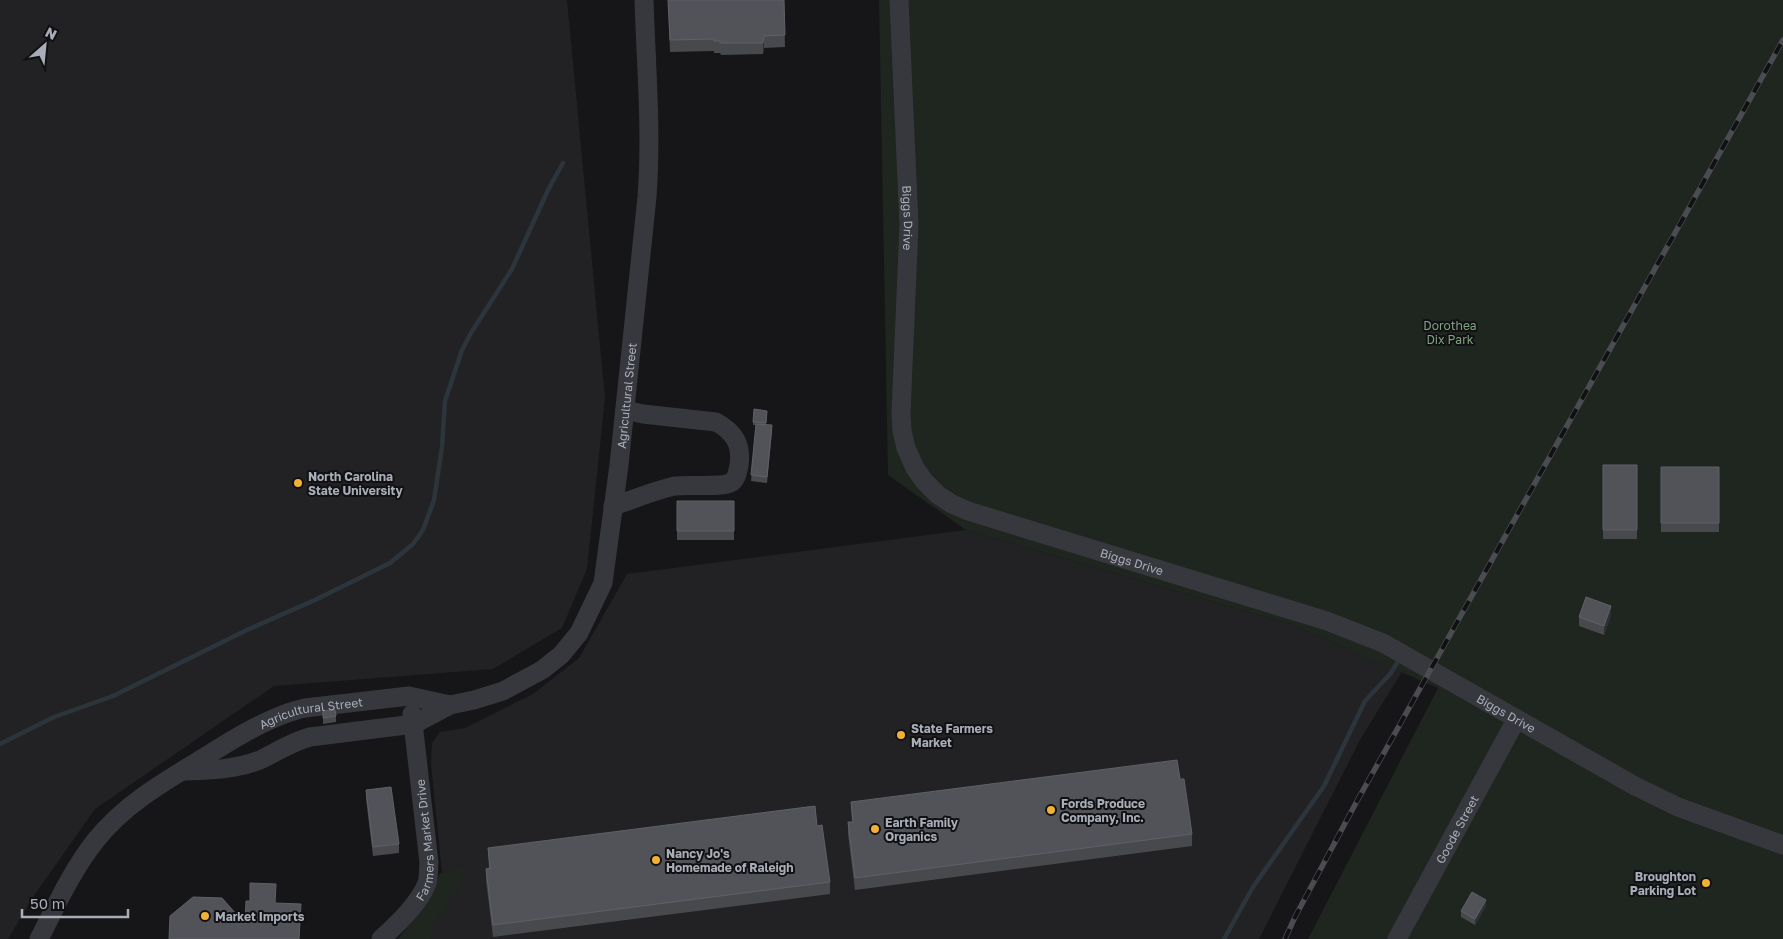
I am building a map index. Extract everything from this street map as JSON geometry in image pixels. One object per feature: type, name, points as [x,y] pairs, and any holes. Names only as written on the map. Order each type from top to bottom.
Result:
[{"type":"street","name":"Agricultural Street","points":[[182,770],[218,769],[246,765],[274,754],[297,740],[414,724],[450,705],[503,691],[542,670],[561,655],[580,633],[604,582],[625,410],[649,166],[648,81],[644,0]]},
{"type":"street","name":"Biggs Drive","points":[[899,0],[909,225],[901,413],[906,448],[915,468],[924,481],[938,495],[968,511],[1357,632],[1383,643],[1635,786],[1678,807],[1783,845]]},
{"type":"street","points":[[613,506],[675,486],[702,484],[721,486],[732,482],[738,474],[740,462],[740,447],[735,437],[726,427],[716,422],[643,414],[625,410]]},
{"type":"street","name":"Agricultural Street","points":[[39,939],[71,878],[96,839],[119,815],[146,793],[232,740],[296,710],[409,696],[450,705]]},
{"type":"street","name":"Farmers Market Drive","points":[[381,939],[409,911],[426,883],[430,863],[409,696]]},
{"type":"street","name":"Goode Street","points":[[1397,939],[1516,720]]},
{"type":"shaded area","name":"North Carolina State University","points":[[0,0],[567,0],[605,398],[587,569],[562,628],[493,669],[274,686],[95,809],[33,897],[8,939],[0,939]]},
{"type":"shaded area","name":"State Farmers Market","points":[[966,530],[1290,624],[1402,672],[1361,738],[1259,939],[398,939],[416,915],[442,873],[431,764],[432,743],[440,732],[465,728],[533,694],[579,658],[627,574]]},
{"type":"green space","name":"Dorothea Dix Park","points":[[879,0],[1783,0],[1783,939],[1308,939],[1438,688],[1290,624],[966,530],[888,475]]},
{"type":"green space","points":[[464,867],[455,894],[433,925],[431,939],[398,939],[423,912],[440,873]]},
{"type":"building","points":[[668,0],[784,0],[785,35],[764,36],[763,43],[721,43],[720,41],[714,41],[714,39],[670,40]]},
{"type":"building","points":[[754,409],[767,411],[766,423],[753,422]]},
{"type":"building","points":[[756,424],[772,425],[767,477],[751,475]]},
{"type":"building","points":[[1603,465],[1637,465],[1637,530],[1603,530]]},
{"type":"building","points":[[1661,467],[1719,467],[1719,523],[1661,523]]},
{"type":"building","points":[[677,501],[734,501],[734,531],[677,531]]},
{"type":"building","points":[[1586,597],[1611,606],[1604,626],[1579,617]]},
{"type":"building","points":[[335,710],[336,716],[323,718],[323,711]]},
{"type":"building","points":[[1177,760],[1180,779],[1184,779],[1192,834],[855,878],[848,822],[853,822],[851,802]]},
{"type":"building","points":[[391,787],[399,844],[373,847],[366,790]]},
{"type":"building","points":[[815,806],[817,826],[822,825],[830,882],[493,925],[486,869],[490,868],[488,848]]},
{"type":"building","points":[[250,883],[276,884],[275,903],[301,904],[299,939],[169,939],[170,916],[193,897],[222,898],[245,924],[246,901],[250,901]]},
{"type":"building","points":[[1472,892],[1486,900],[1475,919],[1461,911]]},
{"type":"waterway","points":[[0,744],[54,717],[113,696],[249,629],[315,600],[390,563],[413,544],[423,530],[434,500],[442,447],[445,401],[462,350],[512,269],[549,188],[563,163]]},
{"type":"waterway","points":[[1224,939],[1253,887],[1324,786],[1365,701],[1391,673],[1400,658]]},
{"type":"railway","points":[[1285,939],[1357,801],[1783,40]]},
{"type":"place","name":"North Carolina State University","points":[[298,483]]},
{"type":"place","name":"State Farmers Market","points":[[901,735]]},
{"type":"place","name":"Fords Produce Company, Inc.","points":[[1051,810]]},
{"type":"place","name":"Earth Family Organics","points":[[875,829]]},
{"type":"place","name":"Nancy Jo's Homemade of Raleigh","points":[[656,860]]},
{"type":"place","name":"Broughton Parking Lot","points":[[1706,883]]},
{"type":"place","name":"Market Imports","points":[[205,916]]}]
